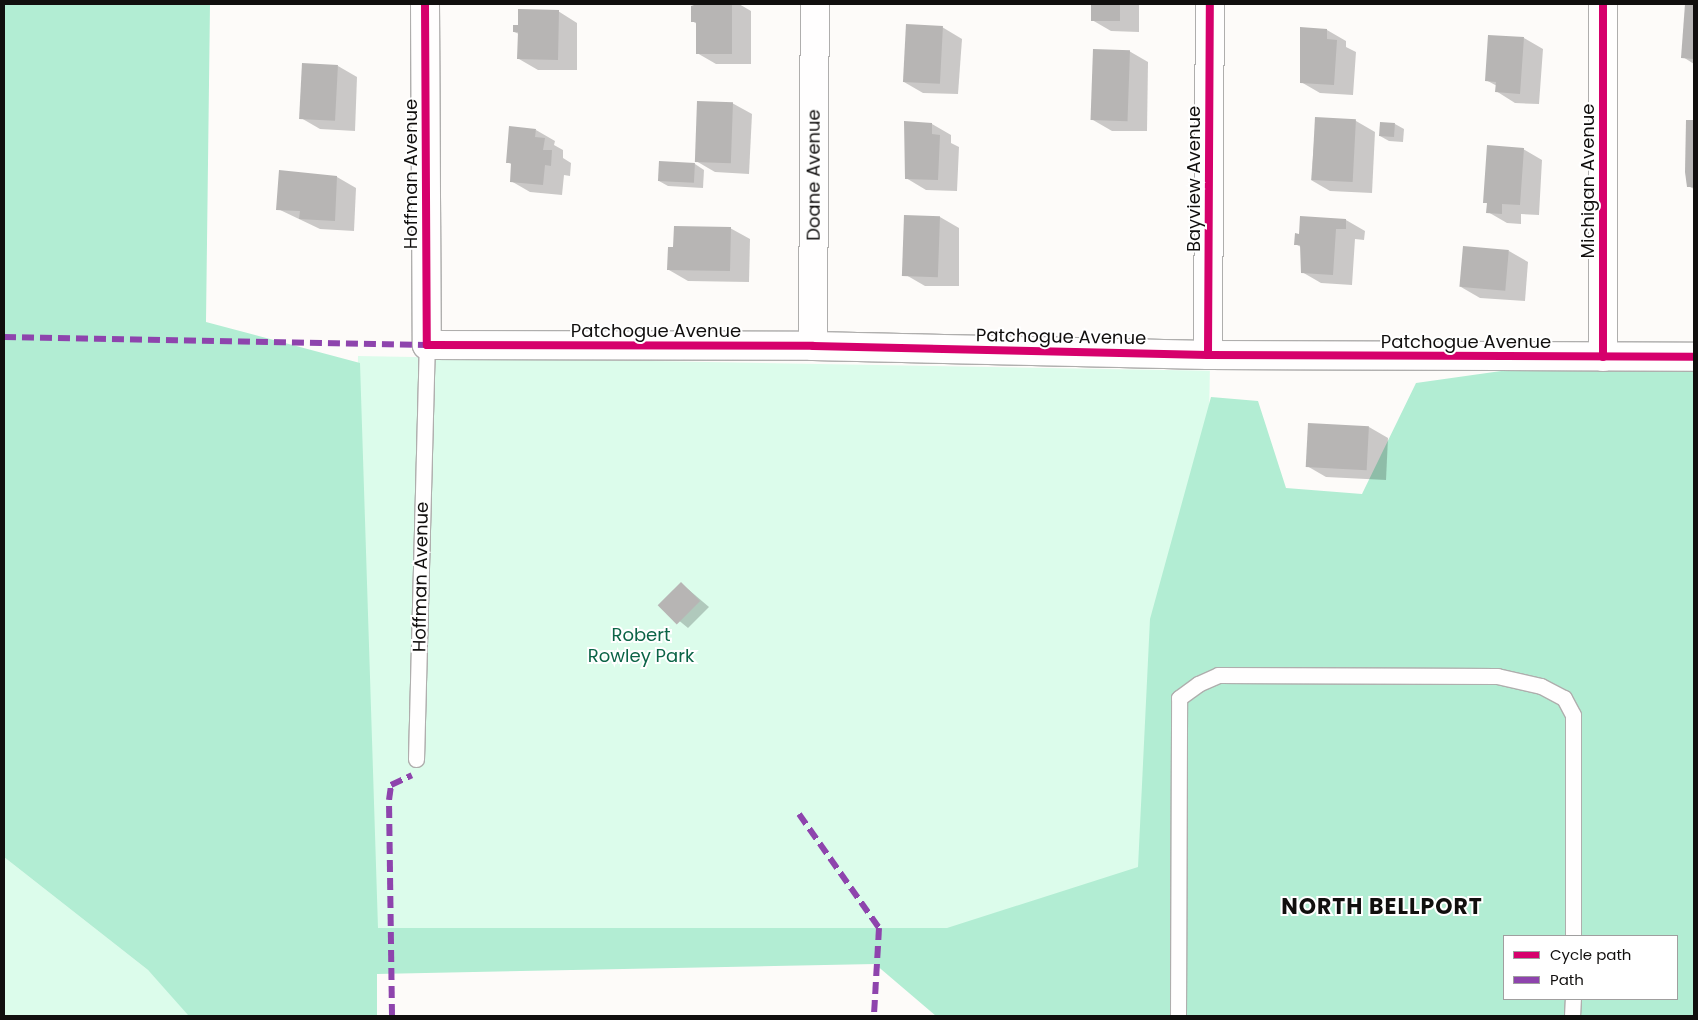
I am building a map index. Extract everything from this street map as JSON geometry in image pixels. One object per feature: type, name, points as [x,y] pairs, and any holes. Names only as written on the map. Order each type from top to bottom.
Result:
[{"type":"street","name":"Hoffman Avenue","points":[[425,4],[427,345]]},
{"type":"street","name":"Doane Avenue","points":[[813,346],[816,4]]},
{"type":"street","name":"Bayview Avenue","points":[[1208,355],[1210,4]]},
{"type":"street","name":"Michigan Avenue","points":[[1603,4],[1603,358]]},
{"type":"street","name":"Patchogue Avenue","points":[[427,345],[813,346],[1208,355],[1694,357]]},
{"type":"lane","name":"Hoffman Avenue","points":[[416,759],[427,345]]},
{"type":"lane","points":[[1178,1016],[1179,698],[1198,684],[1218,676],[1497,676],[1541,686],[1564,698],[1573,715],[1573,935]]},
{"type":"lane","points":[[1572,1000],[1572,1016]]},
{"type":"green space","points":[[4,4],[210,4],[206,322],[360,363],[378,928],[947,928],[1138,867],[1150,619],[1211,397],[1258,401],[1286,488],[1362,494],[1416,383],[1694,344],[1694,1016],[936,1016],[875,964],[377,974],[377,1016],[188,1015],[148,970],[4,857]]},
{"type":"green space","name":"Robert Rowley Park","points":[[358,356],[1210,371],[1200,944],[348,929]]},
{"type":"green space","points":[[4,857],[148,970],[191,1016],[4,1016]]},
{"type":"building","points":[[697,4],[732,4],[732,54],[696,54],[696,22],[691,22],[691,6]]},
{"type":"building","points":[[1091,4],[1120,4],[1120,21],[1091,21]]},
{"type":"building","points":[[1685,4],[1694,4],[1694,59],[1681,58]]},
{"type":"building","points":[[518,9],[559,10],[558,60],[517,59],[518,32],[513,32],[513,25],[518,25]]},
{"type":"building","points":[[906,24],[943,26],[940,84],[903,82]]},
{"type":"building","points":[[1300,27],[1327,29],[1327,39],[1337,40],[1334,85],[1300,83]]},
{"type":"building","points":[[1488,35],[1524,37],[1520,94],[1495,92],[1496,82],[1485,81]]},
{"type":"building","points":[[1093,49],[1130,50],[1127,121],[1091,120]]},
{"type":"building","points":[[302,63],[338,65],[335,121],[299,119]]},
{"type":"building","points":[[697,101],[733,102],[731,163],[695,162]]},
{"type":"building","points":[[1315,117],[1356,119],[1353,182],[1312,180]]},
{"type":"building","points":[[1686,120],[1694,120],[1694,187],[1687,187],[1685,172]]},
{"type":"building","points":[[904,121],[932,123],[932,134],[940,135],[938,180],[905,179]]},
{"type":"building","points":[[1380,122],[1395,123],[1394,137],[1379,136]]},
{"type":"building","points":[[509,126],[536,129],[535,137],[545,138],[543,150],[552,150],[551,166],[545,165],[543,185],[510,182],[511,163],[506,163]]},
{"type":"building","points":[[1487,145],[1524,148],[1520,205],[1502,204],[1502,214],[1486,213],[1487,203],[1483,203]]},
{"type":"building","points":[[659,161],[695,163],[694,183],[658,181]]},
{"type":"building","points":[[279,170],[337,176],[335,221],[299,219],[300,211],[276,210]]},
{"type":"building","points":[[904,215],[940,216],[938,277],[902,276]]},
{"type":"building","points":[[1300,216],[1346,219],[1346,229],[1336,229],[1333,275],[1301,273],[1300,245],[1294,245],[1295,233],[1299,234]]},
{"type":"building","points":[[674,226],[731,227],[730,271],[667,270],[668,247],[673,247]]},
{"type":"building","points":[[1463,246],[1509,250],[1505,291],[1459,287]]},
{"type":"building","points":[[1308,423],[1369,426],[1367,470],[1306,467]]},
{"type":"building","points":[[681,582],[700,601],[677,624],[658,605]]},
{"type":"marked path","points":[[4,337],[427,345]]},
{"type":"marked path","points":[[392,1016],[389,800],[391,785],[412,775]]},
{"type":"marked path","points":[[799,814],[879,928],[874,1016]]},
{"type":"cycle path","points":[[425,4],[427,345],[813,346],[1208,355],[1694,357]]},
{"type":"cycle path","points":[[1208,355],[1210,4]]},
{"type":"cycle path","points":[[1603,4],[1603,357]]},
{"type":"district","name":"NORTH BELLPORT","points":[[1382,907]]}]
